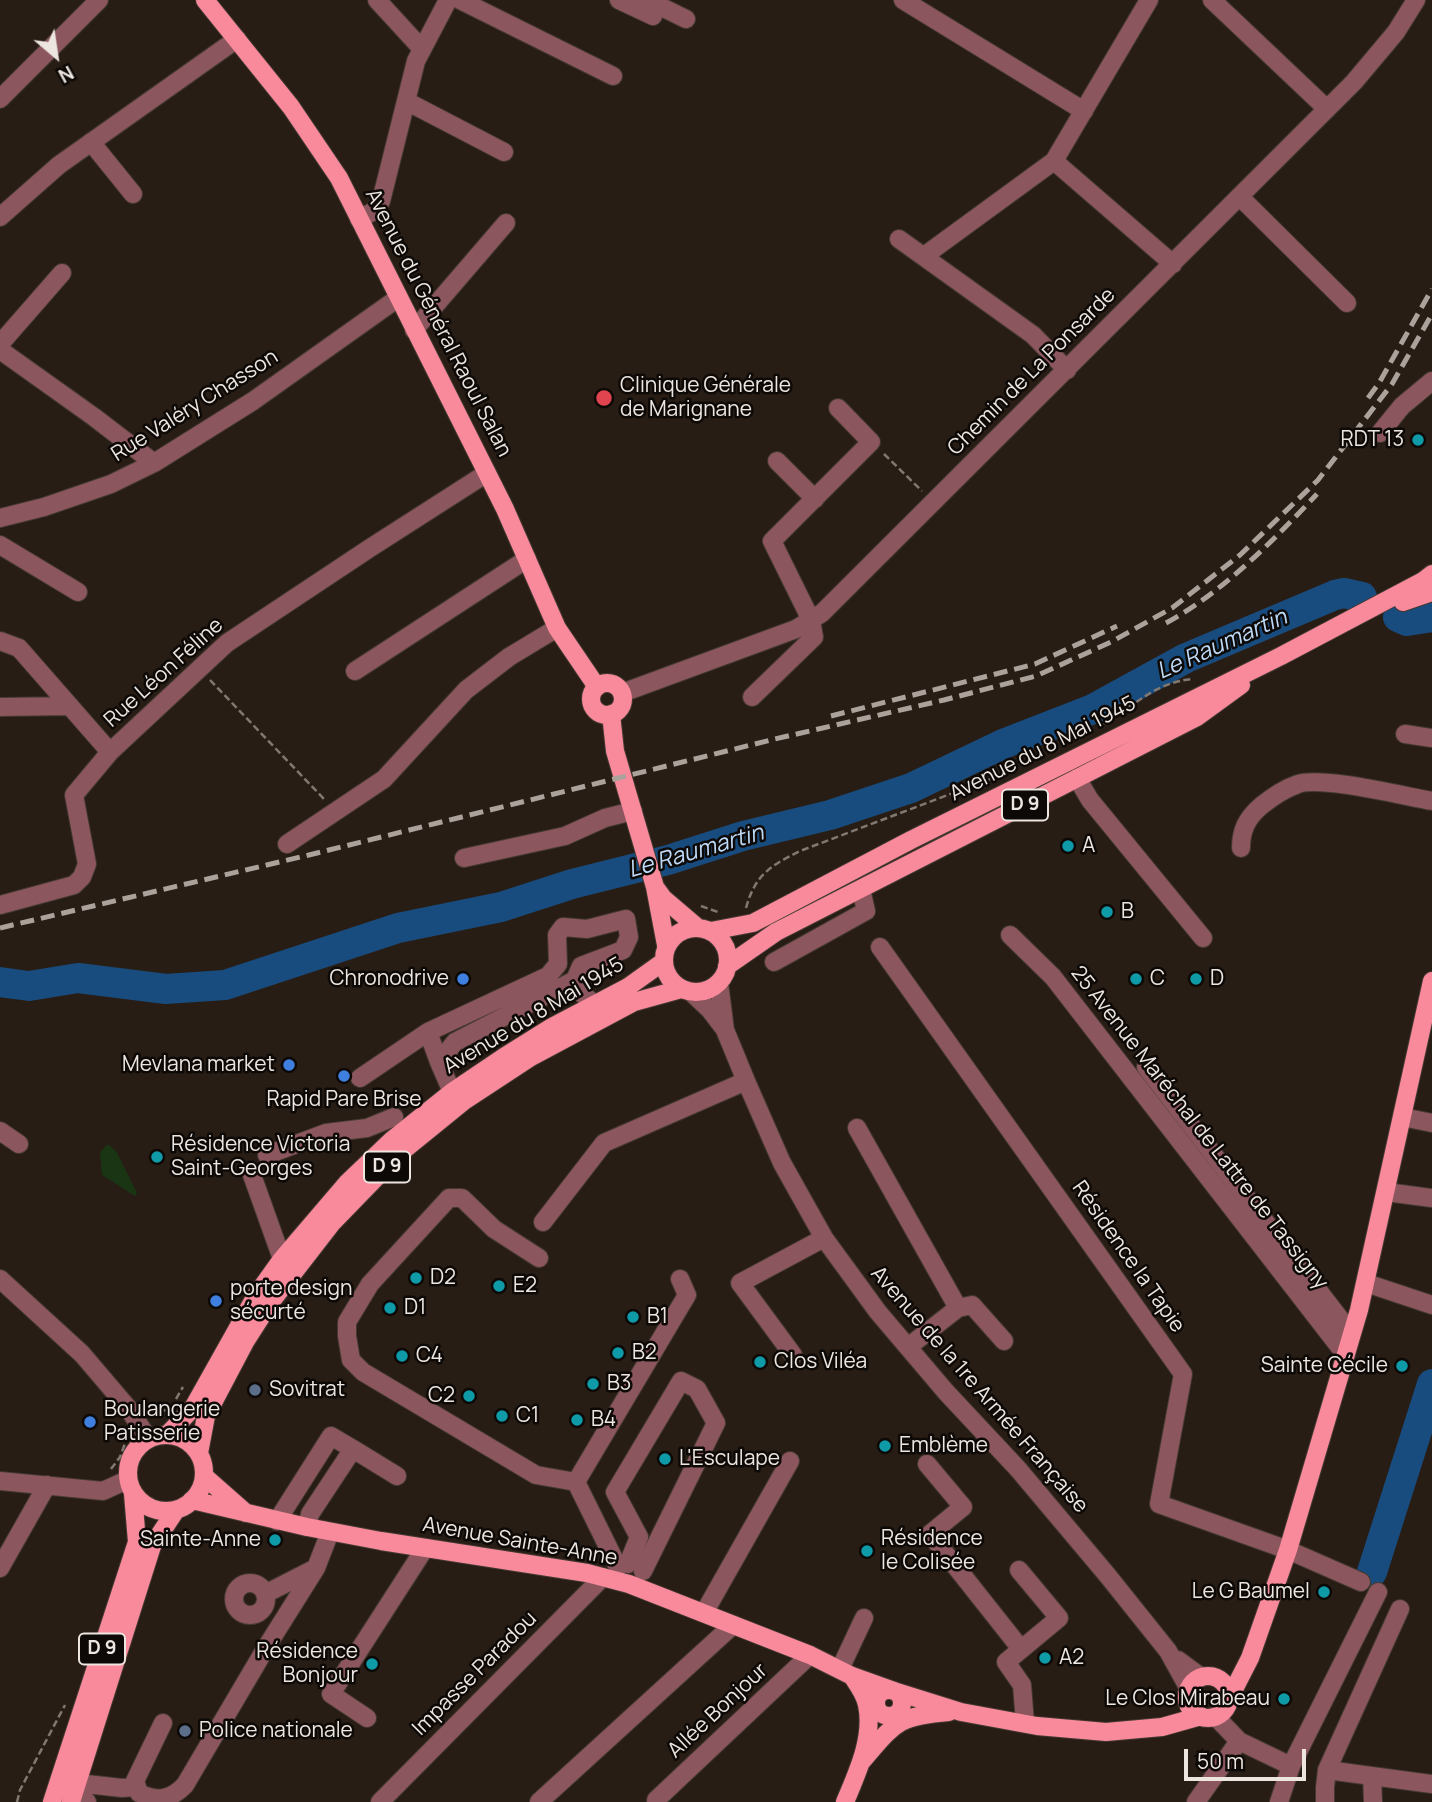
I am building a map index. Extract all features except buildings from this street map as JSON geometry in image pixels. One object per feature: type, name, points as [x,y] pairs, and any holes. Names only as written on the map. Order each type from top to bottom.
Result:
[{"type":"main road","name":"Avenue du Général Raoul Salan","points":[[205,0],[291,107],[327,157],[487,472],[557,628],[597,687],[591,699],[594,708],[602,714],[611,714]]},
{"type":"main road","name":"Avenue du 8 Mai 1945","points":[[704,929],[753,923],[960,815],[1281,656],[1432,574]]},
{"type":"main road","name":"Avenue du 8 Mai 1945","points":[[1344,623],[1432,592]]},
{"type":"main road","name":"Avenue du 8 Mai 1945","points":[[727,966],[776,932],[1197,717],[1281,656]]},
{"type":"main road","points":[[597,687],[611,683],[622,692],[621,705],[611,714],[615,751],[653,882],[668,978],[686,990],[701,992],[719,983],[727,966],[726,948],[719,936],[704,929],[663,898],[653,882]]},
{"type":"main road","points":[[665,954],[678,932],[704,929]]},
{"type":"main road","name":"Avenue du 8 Mai 1945","points":[[168,1434],[193,1408],[234,1333],[282,1259],[347,1183],[393,1140],[452,1092],[513,1051],[628,987],[665,954]]},
{"type":"main road","points":[[846,1672],[872,1705],[882,1714],[897,1718],[961,1712],[1025,1723],[1107,1732],[1162,1727],[1224,1710],[1251,1658],[1288,1550],[1352,1333],[1366,1283],[1431,987]]},
{"type":"main road","name":"Avenue du 8 Mai 1945","points":[[199,1453],[206,1416],[245,1342],[270,1303],[332,1223],[400,1153],[464,1101],[531,1057],[634,1002],[686,990]]},
{"type":"main road","points":[[168,1434],[190,1443],[199,1453],[204,1476],[198,1493],[176,1510],[151,1508],[130,1487],[131,1456],[148,1438],[168,1434]]},
{"type":"main road","points":[[204,1476],[249,1515]]},
{"type":"main road","name":"D 9","points":[[52,1802],[136,1542],[130,1487]]},
{"type":"main road","name":"Avenue Sainte-Anne","points":[[192,1500],[330,1532],[425,1548],[615,1568],[659,1595],[894,1691],[961,1712]]},
{"type":"main road","name":"D 9","points":[[74,1791],[152,1546],[176,1510]]},
{"type":"main road","points":[[1162,1727],[1198,1686],[1235,1669],[1251,1658]]},
{"type":"main road","points":[[1198,1686],[1224,1683],[1229,1699]]},
{"type":"main road","points":[[1198,1686],[1190,1706],[1208,1716]]},
{"type":"main road","points":[[845,1802],[860,1764],[872,1705],[886,1690],[894,1691],[901,1701],[897,1718],[860,1764]]},
{"type":"street","points":[[0,100],[99,0]]},
{"type":"street","points":[[377,0],[422,49]]},
{"type":"street","points":[[359,219],[374,211],[381,201],[416,61],[448,0]]},
{"type":"street","points":[[460,0],[613,76]]},
{"type":"street","points":[[620,0],[686,19]]},
{"type":"street","points":[[903,0],[1084,111]]},
{"type":"street","points":[[924,256],[1055,161],[1149,0]]},
{"type":"street","points":[[1212,0],[1327,109]]},
{"type":"street","name":"Chemin de La Ponsarde","points":[[622,692],[796,629],[822,613],[1327,109],[1396,32],[1416,0]]},
{"type":"street","points":[[0,217],[59,165],[237,39]]},
{"type":"street","points":[[406,101],[504,152]]},
{"type":"street","points":[[91,142],[133,194]]},
{"type":"street","points":[[1055,161],[1173,264]]},
{"type":"street","points":[[1240,197],[1347,303]]},
{"type":"street","points":[[414,330],[506,223]]},
{"type":"street","points":[[899,239],[1032,335],[1067,370]]},
{"type":"street","points":[[0,344],[62,273]]},
{"type":"street","name":"Rue Valéry Chasson","points":[[0,518],[111,484],[154,463],[253,401],[398,298]]},
{"type":"street","points":[[0,350],[154,463]]},
{"type":"street","points":[[1380,433],[1402,406],[1432,381]]},
{"type":"street","points":[[752,698],[814,636],[811,620],[772,541],[871,442],[838,408]]},
{"type":"street","points":[[777,461],[815,499]]},
{"type":"street","name":"Rue Léon Féline","points":[[0,641],[19,648],[110,752],[227,643],[487,472]]},
{"type":"street","points":[[0,545],[78,592]]},
{"type":"street","points":[[355,671],[527,559]]},
{"type":"street","points":[[287,844],[384,779],[466,690],[509,657],[557,628]]},
{"type":"street","points":[[0,708],[70,706]]},
{"type":"street","points":[[1405,734],[1432,738]]},
{"type":"street","points":[[0,905],[74,885],[82,877],[87,864],[74,795],[110,752]]},
{"type":"street","points":[[1077,778],[1090,800],[1203,938]]},
{"type":"street","points":[[1241,848],[1241,834],[1251,815],[1274,796],[1300,783],[1327,783],[1432,801]]},
{"type":"street","points":[[464,858],[565,836],[605,817],[632,811]]},
{"type":"street","points":[[774,962],[866,911],[861,889]]},
{"type":"street","points":[[360,1078],[428,1032],[548,976],[558,964],[558,934],[563,927],[587,929],[626,919],[629,937],[623,950],[581,966],[575,980],[454,1042],[439,1062]]},
{"type":"street","name":"25 Avenue Maréchal de Lattre de Tassigny","points":[[1010,934],[1054,977],[1345,1354]]},
{"type":"street","name":"Résidence la Tapie","points":[[880,947],[1183,1374],[1159,1504],[1288,1550]]},
{"type":"street","points":[[575,980],[578,989],[595,1005]]},
{"type":"street","name":"Avenue de la 1re Armée Française","points":[[719,983],[725,1030]]},
{"type":"street","name":"Avenue de la 1re Armée Française","points":[[686,990],[710,1010],[725,1030],[816,1242],[1017,1469],[1198,1686]]},
{"type":"street","points":[[428,1032],[452,1092]]},
{"type":"street","points":[[1146,1067],[1352,1333]]},
{"type":"street","points":[[543,1222],[604,1143],[746,1081]]},
{"type":"street","points":[[1402,1117],[1432,1123]]},
{"type":"street","points":[[267,1155],[326,1133],[367,1128],[394,1118]]},
{"type":"street","points":[[857,1128],[958,1308]]},
{"type":"street","points":[[0,1131],[19,1144]]},
{"type":"street","points":[[252,1175],[282,1259]]},
{"type":"street","points":[[1386,1192],[1432,1198]]},
{"type":"street","points":[[539,1258],[494,1229],[462,1198],[449,1198],[370,1284],[347,1322],[347,1336],[351,1360],[363,1372],[537,1475],[576,1482]]},
{"type":"street","points":[[793,1355],[740,1283],[816,1242]]},
{"type":"street","points":[[0,1279],[82,1353],[128,1408],[148,1438]]},
{"type":"street","points":[[576,1482],[687,1295],[680,1279]]},
{"type":"street","points":[[1366,1283],[1428,1304]]},
{"type":"street","points":[[908,1347],[958,1308],[972,1305],[1004,1341]]},
{"type":"street","points":[[615,1568],[639,1537],[615,1492],[681,1381],[697,1389],[716,1423],[615,1568]]},
{"type":"street","points":[[278,1521],[331,1436],[397,1476]]},
{"type":"street","points":[[307,1527],[310,1514],[353,1449]]},
{"type":"street","points":[[704,1613],[790,1461]]},
{"type":"street","points":[[927,1464],[963,1507],[930,1534],[1021,1649]]},
{"type":"street","points":[[0,1480],[103,1491],[130,1487]]},
{"type":"street","points":[[576,1482],[615,1568],[659,1595]]},
{"type":"street","points":[[0,1569],[47,1485]]},
{"type":"street","points":[[163,1723],[135,1781],[139,1793],[148,1799],[164,1800],[175,1796],[185,1785],[316,1568],[330,1532]]},
{"type":"street","points":[[367,1718],[331,1694],[425,1548]]},
{"type":"street","points":[[1288,1550],[1360,1582]]},
{"type":"street","points":[[265,1594],[316,1568]]},
{"type":"street","name":"Impasse Paradou","points":[[380,1802],[615,1568]]},
{"type":"street","points":[[1019,1570],[1059,1618],[1006,1662],[1022,1685],[1025,1723]]},
{"type":"street","points":[[1279,1802],[1291,1766],[1378,1592]]},
{"type":"street","points":[[1325,1802],[1327,1770],[1400,1609]]},
{"type":"street","points":[[846,1672],[864,1618]]},
{"type":"street","points":[[539,1802],[733,1625]]},
{"type":"street","name":"Allée Bonjour","points":[[656,1800],[810,1655]]},
{"type":"street","points":[[1208,1716],[1239,1741],[1291,1766]]},
{"type":"street","points":[[1196,1802],[1239,1741]]},
{"type":"street","points":[[1327,1770],[1432,1784]]},
{"type":"street","points":[[1372,1776],[1373,1802]]},
{"type":"street","points":[[74,1791],[136,1787]]},
{"type":"street","points":[[74,1791],[87,1802]]},
{"type":"path","points":[[871,442],[933,502]]},
{"type":"path","points":[[200,670],[336,811]]},
{"type":"path","points":[[1097,727],[1155,689],[1176,681],[1203,679]]},
{"type":"path","points":[[753,923],[745,912],[751,892],[760,877],[778,862],[800,851],[998,776]]},
{"type":"path","points":[[694,903],[727,915]]},
{"type":"path","points":[[152,1412],[166,1410],[176,1399]]},
{"type":"path","points":[[108,1472],[120,1457],[129,1435]]},
{"type":"path","points":[[17,1802],[20,1790],[65,1704]]},
{"type":"green space","points":[[106,1145],[116,1151],[137,1193],[135,1196],[102,1175],[100,1153]]},
{"type":"waterway","name":"Le Raumartin","points":[[0,982],[29,986],[78,978],[166,989],[225,985],[398,928],[501,907],[743,836],[830,815],[911,788],[1003,744],[1093,709],[1186,658],[1335,595],[1344,593],[1362,597]]},
{"type":"waterway","name":"Le Raumartin","points":[[1398,617],[1407,621],[1432,617]]},
{"type":"waterway","points":[[1372,1572],[1432,1384]]},
{"type":"railway","points":[[1368,398],[1432,289]]},
{"type":"railway","points":[[0,928],[309,855],[1036,676],[1111,642],[1172,608],[1240,555],[1318,480],[1392,384],[1432,314]]},
{"type":"railway","points":[[1166,623],[1227,581],[1317,494]]},
{"type":"railway","points":[[831,716],[1035,664],[1117,626]]},
{"type":"place","name":"Clinique Générale de Marignane","points":[[604,398]]},
{"type":"place","name":"RDT 13","points":[[1418,440]]},
{"type":"place","name":"A","points":[[1068,846]]},
{"type":"place","name":"B","points":[[1107,912]]},
{"type":"place","name":"Chronodrive","points":[[463,979]]},
{"type":"place","name":"C","points":[[1136,979]]},
{"type":"place","name":"D","points":[[1196,979]]},
{"type":"place","name":"Mevlana market","points":[[289,1065]]},
{"type":"place","name":"Rapid Pare Brise","points":[[344,1076]]},
{"type":"place","name":"Résidence Victoria Saint-Georges","points":[[157,1157]]},
{"type":"place","name":"D2","points":[[416,1278]]},
{"type":"place","name":"E2","points":[[499,1286]]},
{"type":"place","name":"porte design sécurté","points":[[216,1301]]},
{"type":"place","name":"D1","points":[[390,1308]]},
{"type":"place","name":"B1","points":[[633,1317]]},
{"type":"place","name":"B2","points":[[618,1353]]},
{"type":"place","name":"C4","points":[[402,1356]]},
{"type":"place","name":"Clos Viléa","points":[[760,1362]]},
{"type":"place","name":"Sainte Cécile","points":[[1402,1366]]},
{"type":"place","name":"B3","points":[[593,1384]]},
{"type":"place","name":"Sovitrat","points":[[255,1390]]},
{"type":"place","name":"C2","points":[[469,1396]]},
{"type":"place","name":"C1","points":[[502,1416]]},
{"type":"place","name":"B4","points":[[577,1420]]},
{"type":"place","name":"Boulangerie Patisserie","points":[[90,1422]]},
{"type":"place","name":"Emblème","points":[[885,1446]]},
{"type":"place","name":"L'Esculape","points":[[665,1459]]},
{"type":"place","name":"Sainte-Anne","points":[[275,1540]]},
{"type":"place","name":"Résidence le Colisée","points":[[867,1551]]},
{"type":"place","name":"Le G Baumel","points":[[1324,1592]]},
{"type":"place","name":"A2","points":[[1045,1658]]},
{"type":"place","name":"Résidence Bonjour","points":[[372,1664]]},
{"type":"place","name":"Le Clos Mirabeau","points":[[1284,1699]]},
{"type":"place","name":"Police nationale","points":[[185,1731]]}]
